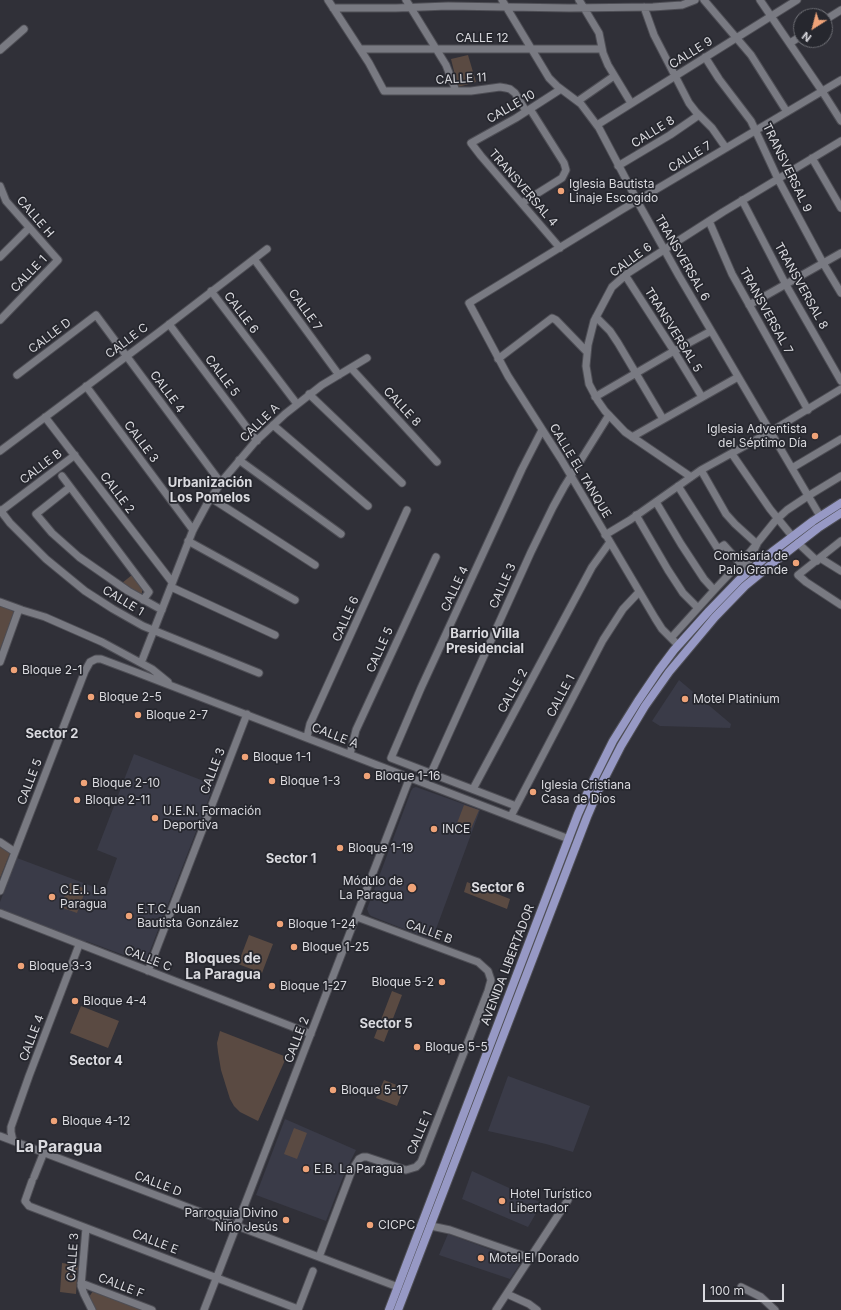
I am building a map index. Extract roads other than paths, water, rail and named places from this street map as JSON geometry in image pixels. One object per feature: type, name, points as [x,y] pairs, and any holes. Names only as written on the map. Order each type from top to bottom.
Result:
[{"type":"main road","name":"AVENIDA LIBERTADOR","points":[[389,1310],[569,839],[591,785],[613,741],[638,701],[678,645],[709,611],[739,580],[792,536],[841,503]]},
{"type":"main road","name":"AVENIDA LIBERTADOR","points":[[398,1310],[592,803],[613,760],[645,706],[671,668],[706,626],[766,569],[798,543],[841,513]]},
{"type":"main road","points":[[792,536],[798,543]]},
{"type":"main road","points":[[569,839],[577,842]]},
{"type":"main road","points":[[398,1287],[406,1290]]},
{"type":"street","points":[[328,0],[360,49]]},
{"type":"street","points":[[406,0],[446,65],[456,91]]},
{"type":"street","name":"TRANSVERSAL 6","points":[[502,0],[549,78],[578,101],[587,110],[597,125],[637,201],[711,331],[820,516]]},
{"type":"street","points":[[579,0],[599,33],[602,49],[608,65],[631,103]]},
{"type":"street","points":[[333,8],[411,8],[448,6],[584,8],[644,7],[682,5],[695,0]]},
{"type":"street","points":[[704,0],[751,55],[787,112]]},
{"type":"street","points":[[760,0],[841,121]]},
{"type":"street","name":"CALLE 9","points":[[597,125],[797,0]]},
{"type":"street","points":[[644,7],[654,35],[689,103],[712,128],[726,148]]},
{"type":"street","points":[[0,50],[24,29]]},
{"type":"street","name":"CALLE 12","points":[[360,49],[602,49]]},
{"type":"street","name":"CALLE 11","points":[[360,49],[384,91],[471,91],[500,87],[510,89],[515,93],[528,110]]},
{"type":"street","name":"TRANSVERSAL 9","points":[[705,57],[719,79],[748,116],[756,130],[778,179],[823,263],[841,293]]},
{"type":"street","points":[[578,101],[614,76]]},
{"type":"street","name":"CALLE 7","points":[[468,303],[841,80]]},
{"type":"street","name":"CALLE 10","points":[[471,143],[561,89]]},
{"type":"street","points":[[522,203],[558,181],[566,172],[564,162],[528,110]]},
{"type":"street","name":"CALLE 8","points":[[618,166],[670,135],[699,115]]},
{"type":"street","name":"CALLE 6","points":[[691,477],[632,437],[609,415],[595,397],[587,376],[587,352],[596,317],[612,287],[625,275],[742,200],[841,141]]},
{"type":"street","name":"TRANSVERSAL 4","points":[[471,143],[560,248]]},
{"type":"street","points":[[812,158],[841,208]]},
{"type":"street","name":"CALLE H","points":[[1,191],[6,201],[58,260]]},
{"type":"street","name":"TRANSVERSAL 8","points":[[742,200],[786,285],[841,381]]},
{"type":"street","name":"TRANSVERSAL 7","points":[[709,221],[732,274],[808,410]]},
{"type":"street","points":[[0,257],[29,228]]},
{"type":"street","name":"CALLE C","points":[[0,451],[267,249]]},
{"type":"street","points":[[749,305],[841,253]]},
{"type":"street","name":"CALLE 7","points":[[254,259],[339,375]]},
{"type":"street","name":"CALLE 1","points":[[0,320],[58,260]]},
{"type":"street","name":"TRANSVERSAL 5","points":[[625,275],[702,397]]},
{"type":"street","name":"CALLE 6","points":[[211,292],[297,404]]},
{"type":"street","name":"CALLE EL TANQUE","points":[[468,303],[508,376],[571,476],[639,592],[655,618],[678,645]]},
{"type":"street","name":"CALLE 4","points":[[96,315],[221,483]]},
{"type":"street","name":"CALLE D","points":[[17,375],[96,315]]},
{"type":"street","points":[[596,317],[614,336],[663,419]]},
{"type":"street","points":[[498,359],[552,318],[556,320],[587,352]]},
{"type":"street","name":"CALLE 5","points":[[169,324],[257,441]]},
{"type":"street","points":[[595,397],[711,331]]},
{"type":"street","name":"CALLE A","points":[[141,663],[188,540],[221,483],[239,460],[257,441],[297,404],[309,394],[367,358]]},
{"type":"street","name":"CALLE 8","points":[[351,368],[437,462]]},
{"type":"street","points":[[632,437],[738,377]]},
{"type":"street","name":"CALLE 3","points":[[86,386],[193,530]]},
{"type":"street","points":[[605,534],[656,502],[701,470],[732,454],[841,389]]},
{"type":"street","points":[[309,394],[402,483]]},
{"type":"street","name":"CALLE 3","points":[[431,773],[531,552],[558,496],[609,415]]},
{"type":"street","name":"CALLE 2","points":[[45,417],[172,584],[275,635]]},
{"type":"street","points":[[273,425],[368,506]]},
{"type":"street","name":"CALLE 4","points":[[409,765],[391,758],[421,688],[518,476],[542,430]]},
{"type":"street","points":[[792,468],[841,439]]},
{"type":"street","points":[[732,454],[777,518],[792,536]]},
{"type":"street","name":"CALLE B","points":[[1,511],[75,456]]},
{"type":"street","points":[[239,460],[341,534]]},
{"type":"street","points":[[701,470],[726,514],[757,544]]},
{"type":"street","points":[[62,476],[149,592],[143,600]]},
{"type":"street","points":[[671,638],[757,544],[777,518],[808,496],[841,476]]},
{"type":"street","points":[[678,486],[718,549],[724,545],[740,563]]},
{"type":"street","points":[[70,487],[36,514],[52,533],[79,557],[143,600],[162,610]]},
{"type":"street","points":[[211,498],[315,565]]},
{"type":"street","points":[[656,502],[704,579],[714,590]]},
{"type":"street","name":"CALLE 6","points":[[307,737],[310,724],[407,510]]},
{"type":"street","name":"CALLE 1","points":[[1,511],[36,549],[72,581],[112,609],[154,631],[259,673]]},
{"type":"street","points":[[636,515],[683,593],[698,608]]},
{"type":"street","points":[[188,540],[295,600]]},
{"type":"street","points":[[841,541],[798,575],[841,605]]},
{"type":"street","name":"CALLE 2","points":[[473,789],[592,567],[610,542]]},
{"type":"street","points":[[798,543],[818,559],[841,571]]},
{"type":"street","points":[[739,580],[757,544]]},
{"type":"street","name":"CALLE 5","points":[[350,754],[353,739],[359,724],[436,557]]},
{"type":"street","name":"CALLE 1","points":[[511,816],[603,640],[623,609],[639,592]]},
{"type":"street","points":[[0,602],[45,617],[102,642],[141,663],[160,675],[173,686]]},
{"type":"street","points":[[0,662],[20,609]]},
{"type":"street","name":"CALLE A","points":[[93,660],[101,659],[173,686],[569,839]]},
{"type":"street","name":"CALLE 5","points":[[0,891],[85,670],[93,660]]},
{"type":"street","name":"CALLE 3","points":[[148,971],[247,714]]},
{"type":"street","points":[[409,765],[516,806]]},
{"type":"street","name":"CALLE 2","points":[[204,1310],[356,917],[408,776],[409,765]]},
{"type":"street","points":[[443,790],[447,779]]},
{"type":"street","points":[[0,842],[15,852]]},
{"type":"street","name":"CALLE C","points":[[0,913],[311,1034]]},
{"type":"street","name":"CALLE B","points":[[356,917],[478,962],[486,968],[490,974]]},
{"type":"street","name":"CALLE 4","points":[[13,1140],[11,1127],[79,945]]},
{"type":"street","name":"CALLE 1","points":[[319,1257],[352,1170],[359,1159],[367,1157],[406,1170],[416,1167],[421,1162],[488,991],[491,980],[490,974]]},
{"type":"street","name":"CALLE D","points":[[0,1136],[398,1287]]},
{"type":"street","name":"CALLE E","points":[[44,1152],[25,1201],[27,1205],[217,1277],[298,1310]]},
{"type":"street","points":[[496,1310],[568,1200]]},
{"type":"street","points":[[431,1226],[450,1230],[530,1258]]},
{"type":"street","name":"CALLE 3","points":[[86,1228],[81,1283],[82,1289],[92,1310]]},
{"type":"street","points":[[298,1310],[313,1271]]},
{"type":"street","name":"CALLE F","points":[[81,1283],[152,1310]]},
{"type":"street","points":[[741,1288],[761,1297],[775,1310]]},
{"type":"street","points":[[507,1294],[537,1310]]},
{"type":"place","name":"Iglesia Bautista Linaje Escogido","points":[[561,191]]},
{"type":"place","name":"Iglesia Adventista del Séptimo Día","points":[[815,436]]},
{"type":"place","name":"Comisaría de Palo Grande","points":[[796,563]]},
{"type":"place","name":"Bloque 2-1","points":[[14,670]]},
{"type":"place","name":"Bloque 2-5","points":[[91,697]]},
{"type":"place","name":"Motel Platinium","points":[[685,699]]},
{"type":"place","name":"Bloque 2-7","points":[[138,715]]},
{"type":"place","name":"Bloque 1-1","points":[[245,757]]},
{"type":"place","name":"Bloque 1-16","points":[[367,776]]},
{"type":"place","name":"Bloque 1-3","points":[[272,781]]},
{"type":"place","name":"Bloque 2-10","points":[[84,783]]},
{"type":"place","name":"Iglesia Cristiana Casa de Dios","points":[[533,792]]},
{"type":"place","name":"Bloque 2-11","points":[[77,800]]},
{"type":"place","name":"U.E.N. Formación Deportiva","points":[[155,818]]},
{"type":"place","name":"INCE","points":[[434,829]]},
{"type":"place","name":"Bloque 1-19","points":[[340,848]]},
{"type":"place","name":"Módulo de La Paragua","points":[[412,888]]},
{"type":"place","name":"C.E.I. La Paragua","points":[[52,897]]},
{"type":"place","name":"E.T.C. Juan Bautista González","points":[[129,916]]},
{"type":"place","name":"Bloque 1-24","points":[[280,924]]},
{"type":"place","name":"Bloque 1-25","points":[[294,947]]},
{"type":"place","name":"Bloque 3-3","points":[[21,966]]},
{"type":"place","name":"Bloque 5-2","points":[[442,982]]},
{"type":"place","name":"Bloque 1-27","points":[[272,986]]},
{"type":"place","name":"Bloque 4-4","points":[[75,1001]]},
{"type":"place","name":"Bloque 5-5","points":[[417,1047]]},
{"type":"place","name":"Bloque 5-17","points":[[333,1090]]},
{"type":"place","name":"Bloque 4-12","points":[[54,1121]]},
{"type":"place","name":"E.B. La Paragua","points":[[306,1169]]},
{"type":"place","name":"Hotel Turístico Libertador","points":[[502,1201]]},
{"type":"place","name":"Parroquia Divino Niño Jesús","points":[[286,1220]]},
{"type":"place","name":"CICPC","points":[[370,1225]]},
{"type":"place","name":"Motel El Dorado","points":[[481,1258]]},
{"type":"district","name":"Urbanización Los Pomelos","points":[[210,490]]},
{"type":"district","name":"Barrio Villa Presidencial","points":[[485,642]]},
{"type":"district","name":"Sector 2","points":[[52,734]]},
{"type":"district","name":"Sector 1","points":[[291,859]]},
{"type":"district","name":"Sector 6","points":[[498,888]]},
{"type":"district","name":"Bloques de La Paragua","points":[[223,968]]},
{"type":"district","name":"Sector 5","points":[[386,1024]]},
{"type":"district","name":"Sector 4","points":[[96,1061]]},
{"type":"district","name":"La Paragua","points":[[59,1147]]}]
